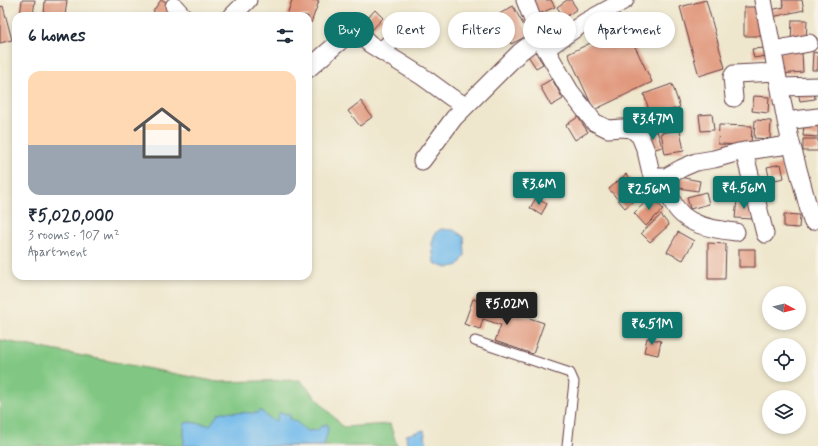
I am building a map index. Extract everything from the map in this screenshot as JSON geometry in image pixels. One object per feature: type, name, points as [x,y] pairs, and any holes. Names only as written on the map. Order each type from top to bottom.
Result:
[{"type":"street","points":[[236,12],[248,0]]},
{"type":"street","points":[[525,0],[530,12]]},
{"type":"street","points":[[576,27],[625,0]]},
{"type":"street","points":[[763,0],[786,121],[812,221]]},
{"type":"street","points":[[312,66],[354,29],[370,44],[466,106]]},
{"type":"street","points":[[772,50],[809,43]]},
{"type":"street","points":[[381,51],[384,48]]},
{"type":"street","points":[[422,161],[454,118],[525,48]]},
{"type":"street","points":[[545,48],[570,91],[594,122],[608,129],[632,129],[640,136],[646,151],[650,172],[657,177],[666,177],[696,162],[744,151],[782,146],[791,143]]},
{"type":"street","points":[[734,98],[732,77],[734,74],[778,79],[818,86]]},
{"type":"street","points":[[786,121],[818,117]]},
{"type":"street","points":[[744,151],[765,234]]},
{"type":"street","points":[[666,177],[671,200],[679,213],[700,226],[736,232]]},
{"type":"lane","points":[[475,341],[570,373],[574,382],[567,446]]},
{"type":"green space","points":[[0,340],[218,382],[300,380],[343,427],[390,424],[397,446],[0,446]]},
{"type":"water","points":[[441,229],[454,230],[464,237],[465,255],[459,265],[447,268],[434,263],[432,244],[435,233]]},
{"type":"water","points":[[262,411],[268,418],[276,421],[279,413],[290,415],[290,419],[307,431],[318,430],[321,426],[327,424],[328,430],[324,446],[182,446],[184,442],[184,424],[189,422],[210,425],[218,414],[223,412],[257,413]]},
{"type":"water","points":[[424,430],[427,446],[407,446],[406,435]]},
{"type":"building","points":[[22,0],[35,0],[34,12],[20,12]]},
{"type":"building","points":[[45,0],[67,0],[66,12],[44,12]]},
{"type":"building","points":[[161,0],[175,8],[172,12],[153,11]]},
{"type":"building","points":[[292,0],[319,1],[312,20],[312,12],[288,12]]},
{"type":"building","points":[[551,0],[555,7],[544,12],[538,12],[533,1]]},
{"type":"building","points":[[567,0],[571,0],[577,9],[573,12],[560,12],[557,7]]},
{"type":"building","points":[[706,0],[725,68],[699,76],[680,7]]},
{"type":"building","points":[[782,0],[802,0],[804,10],[772,17],[771,10],[784,7]]},
{"type":"building","points":[[3,6],[12,40],[0,43],[0,7]]},
{"type":"building","points":[[513,6],[523,24],[523,38],[515,42],[515,12],[503,12]]},
{"type":"building","points":[[744,7],[763,7],[764,36],[744,36]]},
{"type":"building","points":[[375,10],[382,17],[382,19],[374,28],[374,12]]},
{"type":"building","points":[[792,20],[807,20],[806,43],[791,42]]},
{"type":"building","points":[[584,46],[584,48],[636,48],[652,82],[594,110],[568,54]]},
{"type":"building","points":[[765,48],[766,56],[754,58],[752,49]]},
{"type":"building","points":[[534,50],[543,64],[536,68],[527,54]]},
{"type":"building","points":[[802,51],[803,72],[780,74],[779,52]]},
{"type":"building","points":[[813,52],[818,53],[818,70],[812,70]]},
{"type":"building","points":[[552,79],[563,99],[551,106],[540,86]]},
{"type":"building","points":[[672,84],[680,107],[651,117],[644,94]]},
{"type":"building","points":[[814,90],[815,99],[800,101],[798,92]]},
{"type":"building","points":[[754,96],[769,97],[768,113],[752,111]]},
{"type":"building","points":[[361,101],[372,117],[360,126],[348,111]]},
{"type":"building","points":[[712,114],[714,130],[701,131],[699,115]]},
{"type":"building","points":[[578,117],[588,132],[575,140],[566,125]]},
{"type":"building","points":[[755,120],[771,121],[770,139],[754,138]]},
{"type":"building","points":[[804,124],[818,125],[818,137],[803,136]]},
{"type":"building","points":[[719,125],[752,126],[751,145],[718,144]]},
{"type":"building","points":[[680,130],[684,151],[665,154],[661,133]]},
{"type":"building","points":[[657,131],[662,147],[649,151],[645,135]]},
{"type":"building","points":[[803,139],[818,139],[818,151],[803,151]]},
{"type":"building","points":[[781,164],[784,178],[770,181],[767,167]]},
{"type":"building","points":[[626,174],[643,193],[625,208],[609,189]]},
{"type":"building","points":[[674,176],[700,181],[698,191],[672,187]]},
{"type":"building","points":[[747,179],[749,198],[727,200],[725,182]]},
{"type":"building","points":[[706,192],[709,204],[690,209],[687,197]]},
{"type":"building","points":[[652,196],[663,209],[646,226],[634,213]]},
{"type":"building","points":[[536,198],[547,204],[541,215],[530,208]]},
{"type":"building","points":[[737,200],[754,202],[752,219],[735,218]]},
{"type":"building","points":[[784,214],[800,215],[799,228],[784,227]]},
{"type":"building","points":[[661,215],[669,225],[650,242],[641,233]]},
{"type":"building","points":[[678,232],[694,241],[683,260],[667,252]]},
{"type":"building","points":[[708,243],[726,244],[725,279],[708,279]]},
{"type":"building","points":[[739,249],[755,249],[755,267],[739,267]]},
{"type":"building","points":[[473,299],[544,323],[533,354],[495,341],[501,325],[483,319],[480,329],[464,324]]},
{"type":"building","points":[[649,314],[664,316],[662,329],[648,327]]},
{"type":"building","points":[[647,338],[661,341],[658,355],[644,352]]}]
